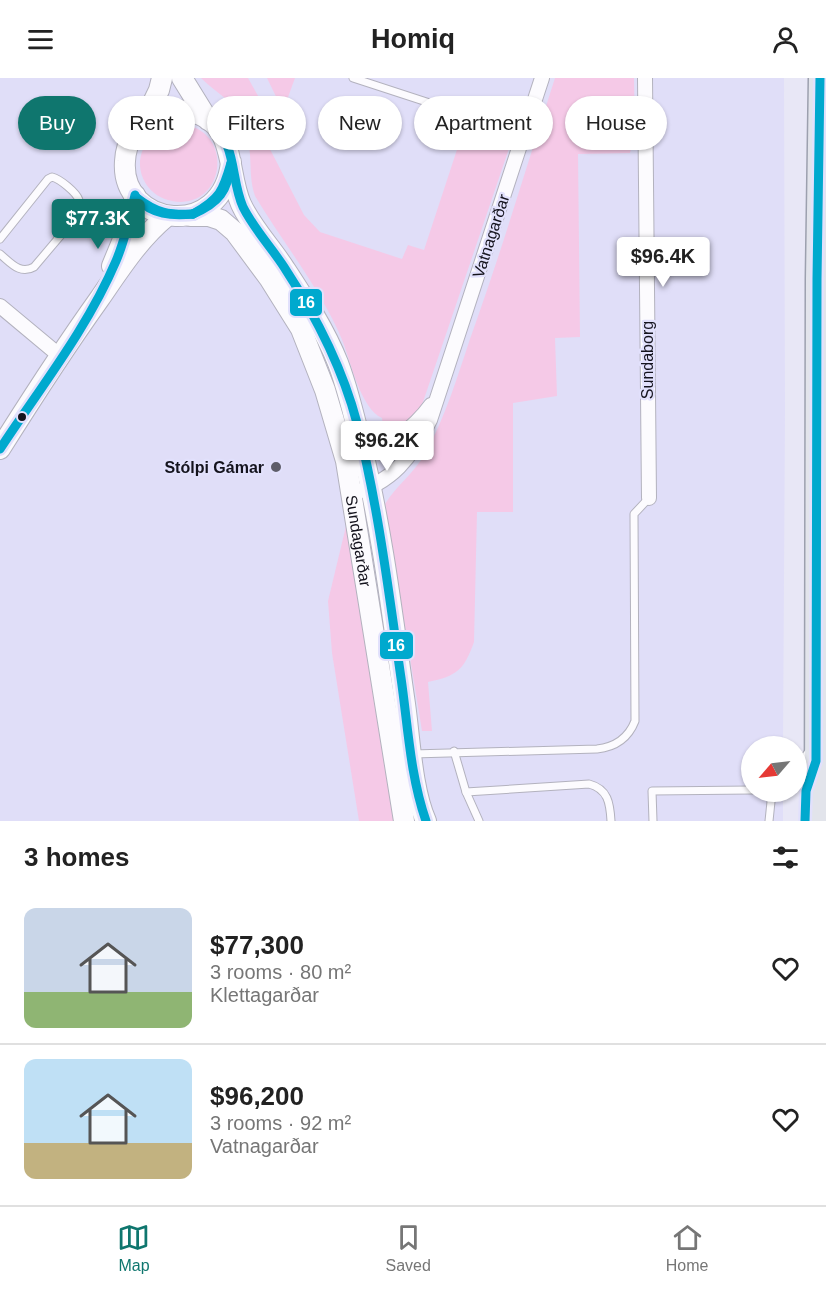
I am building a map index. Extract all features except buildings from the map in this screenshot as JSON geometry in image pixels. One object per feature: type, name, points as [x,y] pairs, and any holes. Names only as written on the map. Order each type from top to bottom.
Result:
[{"type":"main road","points":[[156,96],[162,78]]},
{"type":"main road","name":"Sundagarðar","points":[[182,78],[207,118]]},
{"type":"main road","points":[[807,761],[815,725],[820,78]]},
{"type":"main road","points":[[0,449],[90,312],[148,232],[167,216],[154,211],[135,195],[127,181],[124,164],[126,150]]},
{"type":"main road","name":"Sundagarðar","points":[[229,150],[241,204],[285,268],[327,339],[347,391],[355,458],[351,494],[402,755],[417,788],[426,821]]},
{"type":"main road","name":"Sundagarðar","points":[[188,216],[202,211],[224,191],[230,177],[231,162]]},
{"type":"main road","points":[[90,312],[131,220],[135,195]]},
{"type":"main road","name":"Sundagarðar","points":[[167,216],[200,215],[221,220],[235,232],[270,278],[300,329],[355,458],[371,488],[392,614],[405,821]]},
{"type":"main road","points":[[807,771],[816,821]]},
{"type":"main road","points":[[805,821],[806,802]]},
{"type":"street","name":"Vatnagarðar","points":[[351,494],[371,488],[406,460],[421,439],[430,420],[542,78]]},
{"type":"street","name":"Sundaborg","points":[[645,78],[649,498]]},
{"type":"street","points":[[0,306],[60,356]]},
{"type":"street","name":"Vatnagarðar","points":[[355,458],[385,446],[401,436],[419,420],[439,394]]},
{"type":"lane","points":[[353,78],[414,98]]},
{"type":"lane","points":[[0,239],[48,179],[57,178],[79,198],[81,207],[78,215],[34,267],[27,271],[21,270],[0,254]]},
{"type":"lane","points":[[402,755],[454,751],[605,748],[613,746],[627,736],[635,721],[634,514],[649,498]]},
{"type":"lane","points":[[454,751],[466,792],[479,821]]},
{"type":"lane","points":[[466,792],[589,784],[599,786],[608,797],[611,821]]},
{"type":"lane","points":[[653,821],[652,791],[741,790]]},
{"type":"lane","points":[[769,821],[771,802]]},
{"type":"shaded area","points":[[0,78],[784,78],[783,736],[741,736],[741,802],[783,802],[783,821],[0,821]]},
{"type":"shaded area","points":[[201,78],[248,78],[258,96],[222,96]]},
{"type":"shaded area","points":[[267,78],[295,78],[288,96],[276,96]]},
{"type":"shaded area","points":[[555,78],[634,78],[634,96],[565,96],[565,150],[631,150],[630,153],[578,154],[580,337],[555,338],[557,396],[513,403],[513,512],[477,512],[474,642],[467,659],[458,670],[446,677],[428,682],[432,731],[422,731],[385,504],[421,461],[445,412],[532,150],[553,150],[553,96],[549,96]]},
{"type":"shaded area","points":[[195,129],[207,136],[207,150],[215,150],[218,165],[214,180],[205,193],[191,201],[172,201],[154,193],[148,187],[142,175],[143,150],[195,150]]},
{"type":"shaded area","points":[[249,150],[270,150],[304,215],[320,232],[402,259],[408,245],[424,250],[457,150],[508,150],[423,402],[407,421],[383,426],[382,418],[368,405],[335,323],[255,196],[251,181]]},
{"type":"shaded area","points":[[347,522],[397,821],[359,821],[332,653],[328,601]]},
{"type":"transit line","name":"16","points":[[805,821],[806,791],[816,761],[817,279],[820,78]]},
{"type":"transit line","name":"16","points":[[229,150],[243,207],[307,304],[336,362],[351,402],[377,517],[413,768],[426,821]]},
{"type":"transit line","name":"16","points":[[193,214],[215,199],[223,187],[231,163]]},
{"type":"transit line","name":"16","points":[[193,214],[221,195],[225,189],[231,163]]},
{"type":"transit line","name":"16","points":[[0,449],[62,358],[104,286],[122,245],[135,195]]},
{"type":"transit line","name":"16","points":[[137,198],[163,212],[193,214]]},
{"type":"transit line","name":"16","points":[[137,198],[156,211],[177,215],[193,214]]},
{"type":"place","name":"Stólpi Gámar","points":[[276,467]]}]
